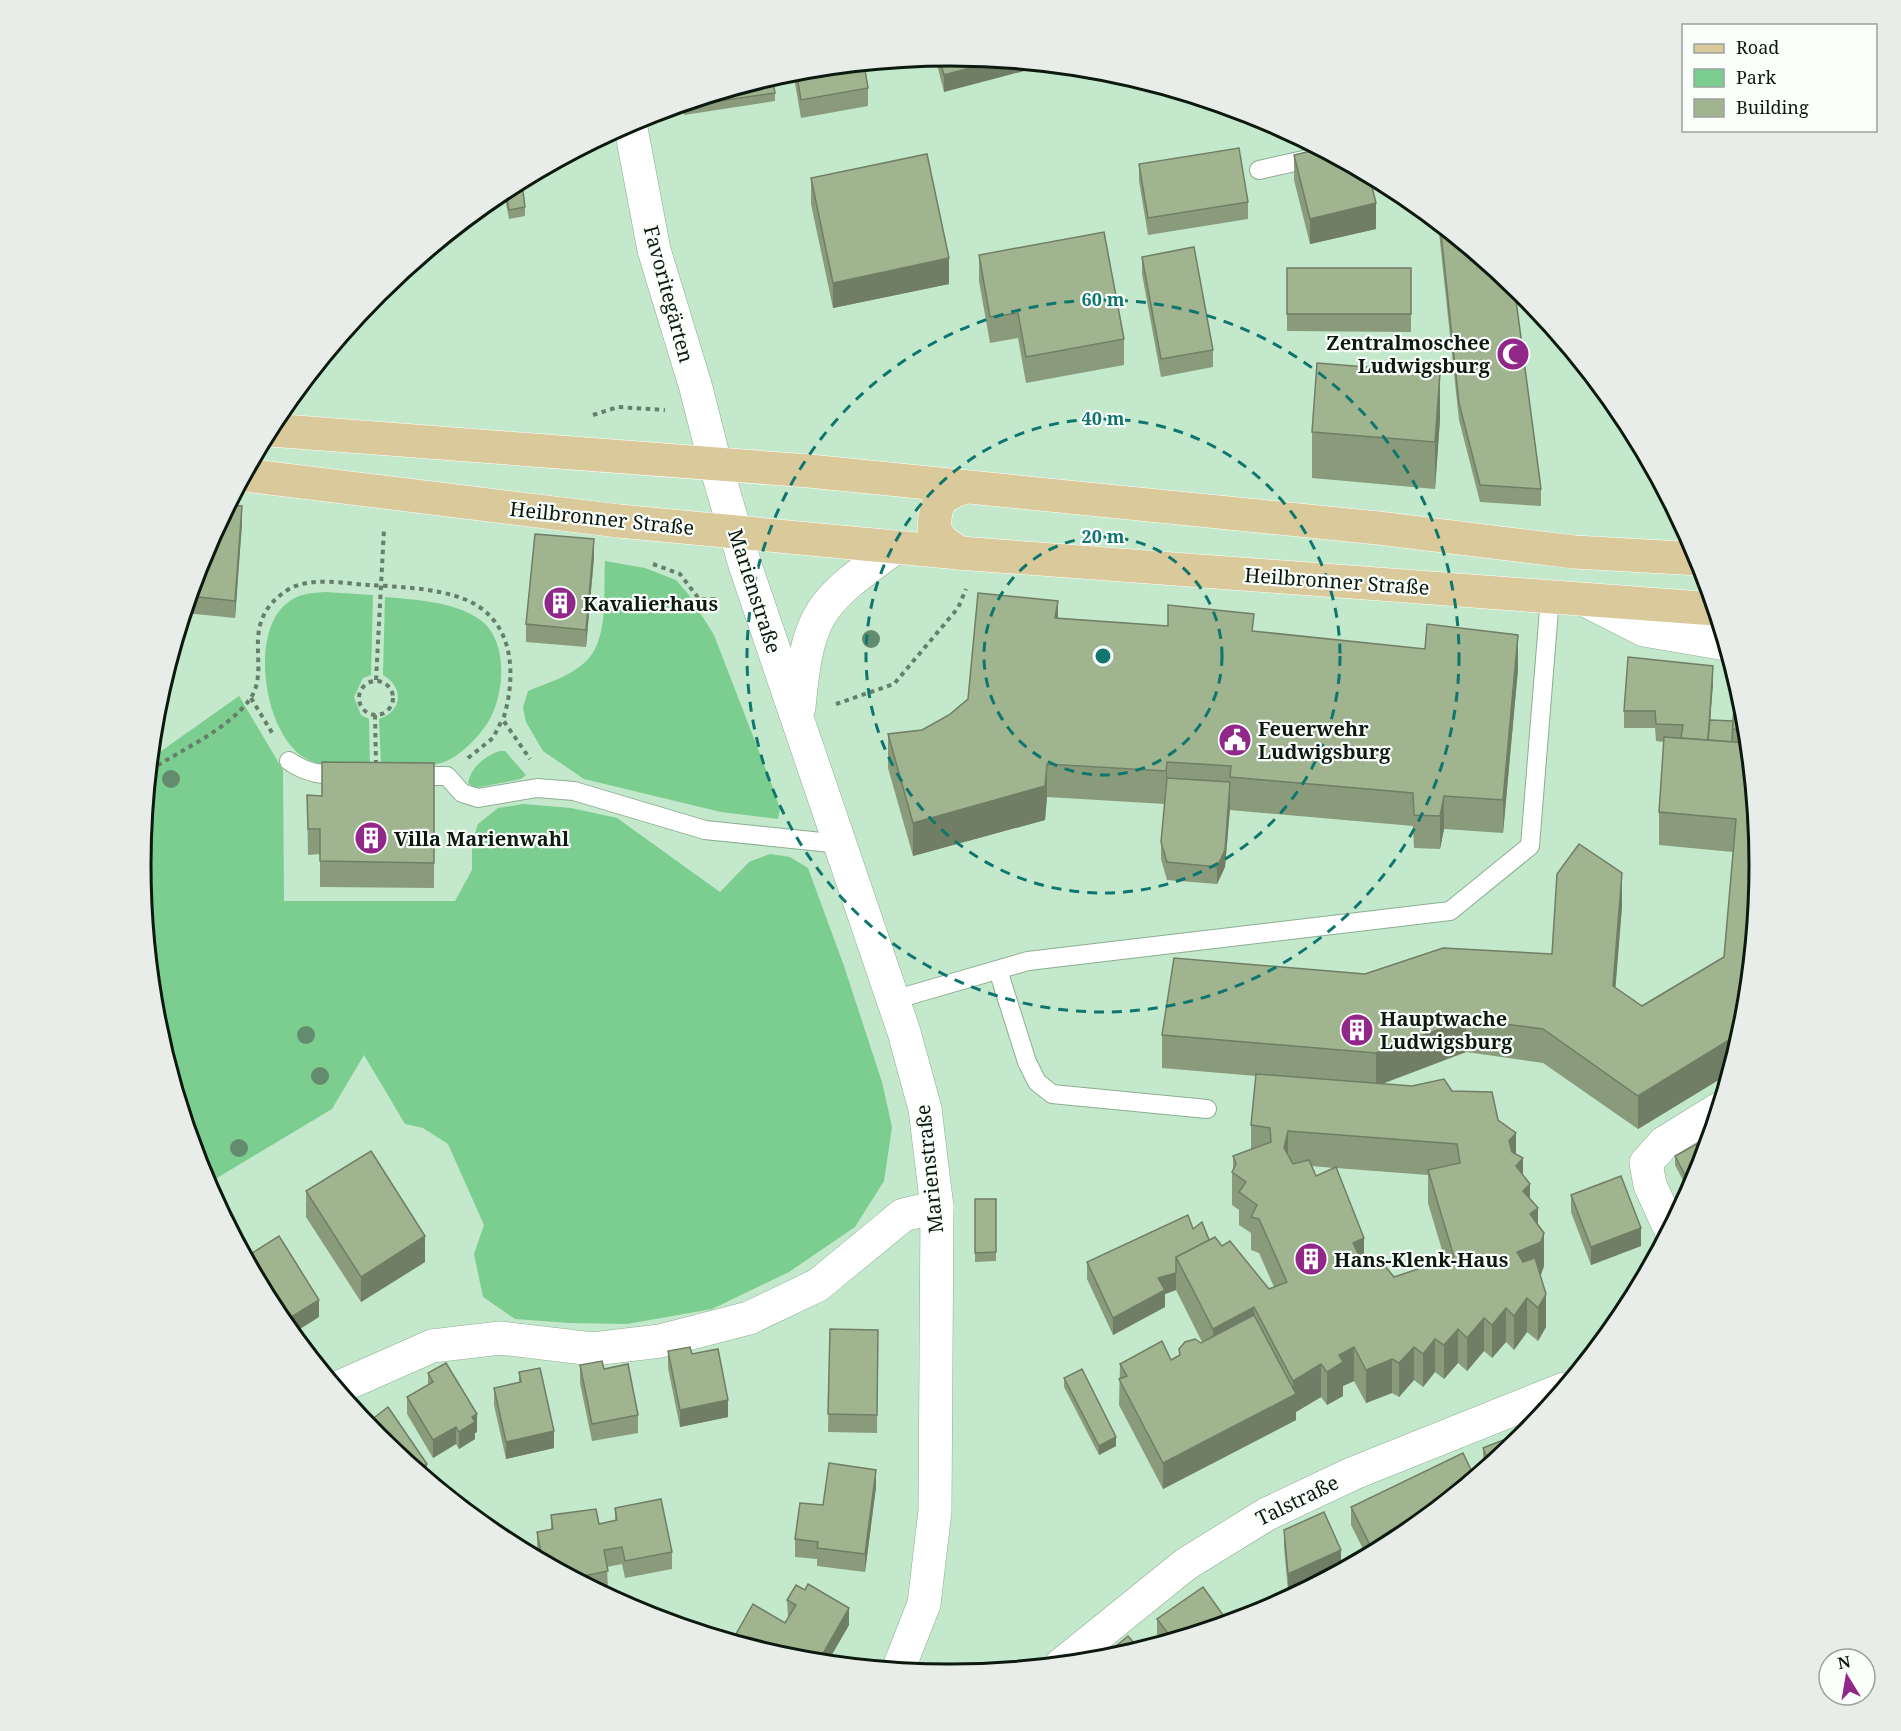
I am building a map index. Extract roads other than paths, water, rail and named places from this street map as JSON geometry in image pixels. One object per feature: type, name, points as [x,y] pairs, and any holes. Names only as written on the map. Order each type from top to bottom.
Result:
[{"type":"main road","points":[[280,431],[715,463],[1378,528],[1574,552],[1689,559]]},
{"type":"main road","name":"Heilbronner Straße","points":[[253,476],[619,521],[970,554],[1708,608]]},
{"type":"main road","points":[[964,487],[944,495],[936,507],[934,529],[942,541],[970,554]]},
{"type":"street","name":"Favoritegärten","points":[[632,133],[654,250],[696,388],[715,463]]},
{"type":"street","name":"Marienstraße","points":[[715,463],[756,598],[893,1000],[925,1109],[937,1207],[935,1510],[924,1604],[901,1663]]},
{"type":"street","name":"Marienstraße","points":[[797,718],[803,663],[816,621],[826,603],[845,583],[896,547]]},
{"type":"street","points":[[1586,600],[1644,630],[1718,643]]},
{"type":"street","points":[[1669,1217],[1650,1185],[1646,1164],[1664,1143],[1710,1114]]},
{"type":"street","points":[[343,1385],[432,1346],[501,1338],[593,1349],[660,1341],[749,1318],[818,1285],[903,1215],[937,1207]]},
{"type":"street","name":"Talstraße","points":[[1073,1655],[1186,1564],[1267,1514],[1354,1473],[1551,1394]]},
{"type":"lane","points":[[1259,170],[1318,156]]},
{"type":"lane","points":[[893,1000],[1028,961],[1450,911],[1530,846],[1550,597]]},
{"type":"lane","points":[[289,761],[302,770],[322,775],[447,776],[462,793],[478,798],[537,788],[574,791],[705,830],[840,844]]},
{"type":"lane","points":[[998,970],[1027,1062],[1037,1082],[1052,1094],[1207,1109]]},
{"type":"place","name":"Zentralmoschee Ludwigsburg","points":[[1513,354]]},
{"type":"place","name":"Kavalierhaus","points":[[560,603]]},
{"type":"place","name":"Feuerwehr Ludwigsburg","points":[[1235,740]]},
{"type":"place","name":"Villa Marienwahl","points":[[371,838]]},
{"type":"place","name":"Hauptwache Ludwigsburg","points":[[1357,1030]]},
{"type":"place","name":"Hans-Klenk-Haus","points":[[1311,1259]]}]
